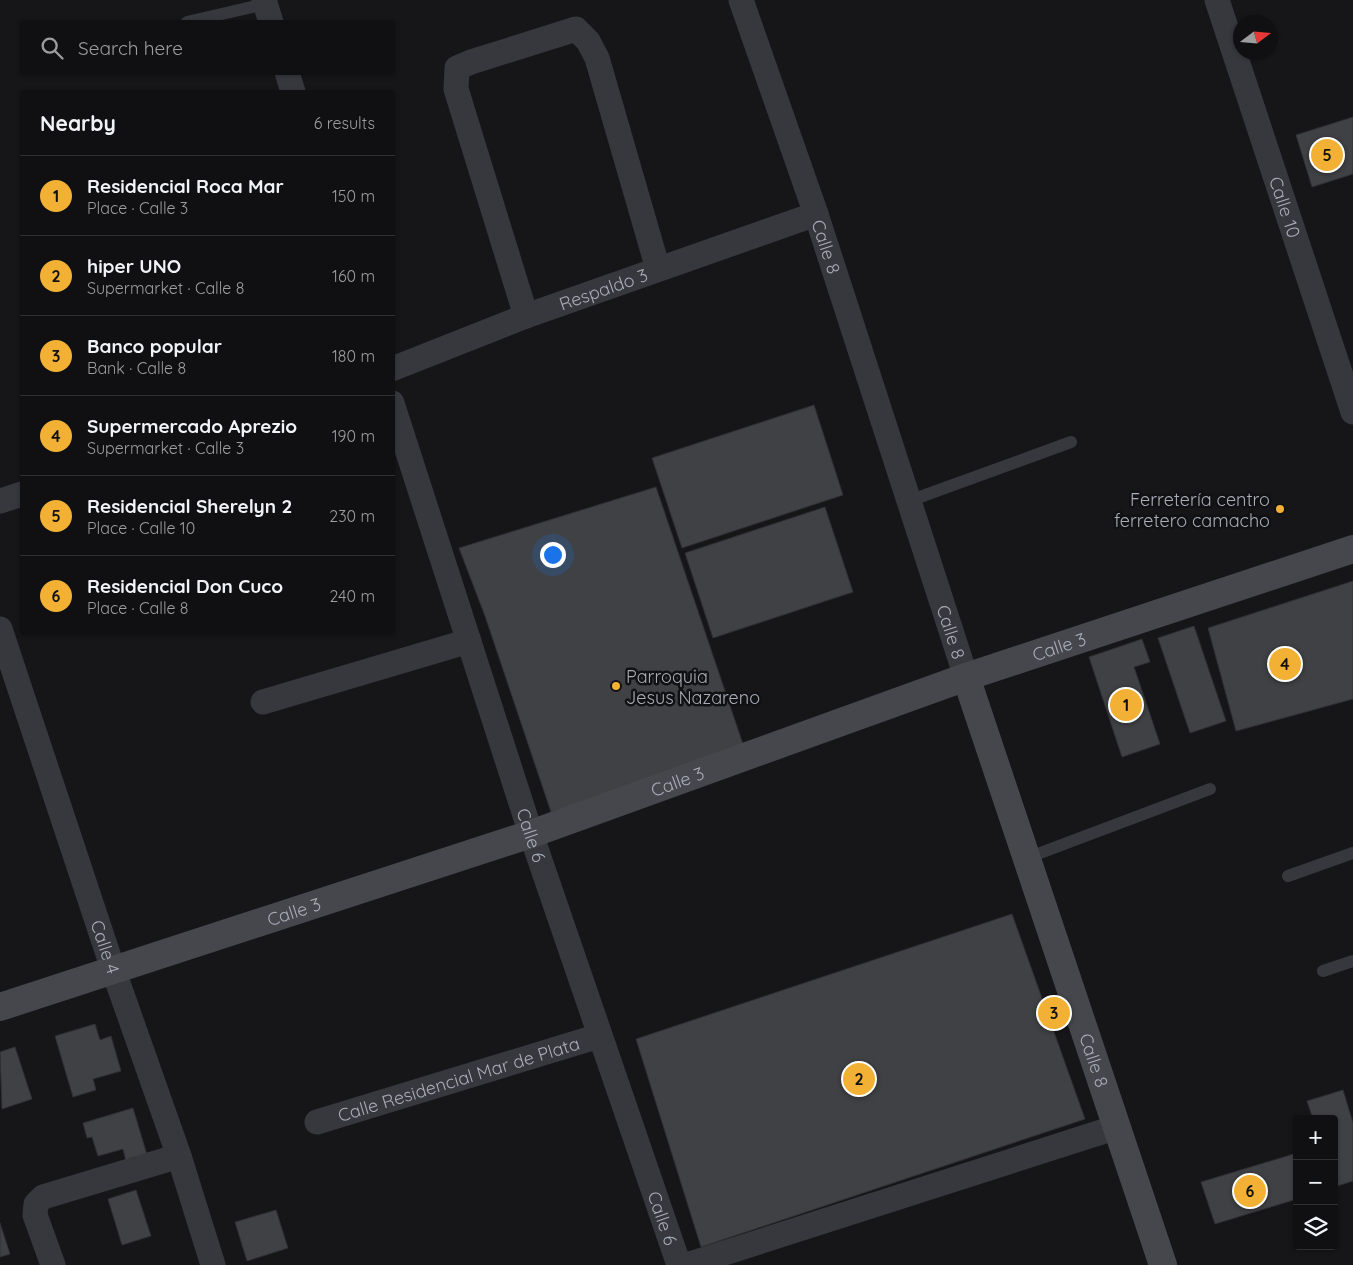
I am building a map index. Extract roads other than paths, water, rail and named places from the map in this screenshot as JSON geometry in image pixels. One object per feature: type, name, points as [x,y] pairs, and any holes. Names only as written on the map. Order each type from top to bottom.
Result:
[{"type":"street","name":"Calle 8","points":[[741,0],[816,214],[966,677],[1163,1265]]},
{"type":"street","name":"Calle 10","points":[[1217,0],[1353,412]]},
{"type":"street","points":[[526,316],[456,89],[457,68],[471,62],[576,29],[588,41],[597,58],[658,269]]},
{"type":"street","points":[[288,75],[292,90]]},
{"type":"street","name":"Respaldo 3","points":[[395,368],[526,316],[816,214]]},
{"type":"street","name":"Calle 6","points":[[395,411],[531,834],[679,1265]]},
{"type":"street","points":[[0,501],[20,495]]},
{"type":"street","name":"Calle 3","points":[[0,1007],[531,834],[966,677],[1353,549]]},
{"type":"street","name":"Calle 4","points":[[0,629],[113,969],[179,1156],[213,1265]]},
{"type":"street","points":[[263,702],[469,641]]},
{"type":"street","name":"Calle Residencial Mar de Plata","points":[[317,1122],[600,1036]]},
{"type":"street","points":[[687,1265],[1117,1127]]},
{"type":"street","points":[[53,1265],[36,1215],[36,1204],[43,1197],[179,1156]]},
{"type":"lane","points":[[199,20],[267,9]]},
{"type":"lane","points":[[910,502],[1071,442]]},
{"type":"lane","points":[[1027,858],[1210,788]]},
{"type":"lane","points":[[1288,876],[1353,854]]},
{"type":"lane","points":[[1323,972],[1353,961]]},
{"type":"place","name":"Residencial Sherelyn 2","points":[[1327,155]]},
{"type":"place","name":"Ferretería centro ferretero camacho","points":[[1280,509]]},
{"type":"place","name":"Supermercado Aprezio","points":[[1285,664]]},
{"type":"place","name":"Parroquia Jesus Nazareno","points":[[616,686]]},
{"type":"place","name":"Residencial Roca Mar","points":[[1126,705]]},
{"type":"place","name":"Banco popular","points":[[1054,1013]]},
{"type":"place","name":"hiper UNO","points":[[859,1079]]},
{"type":"place","name":"Residencial Don Cuco","points":[[1250,1191]]}]
